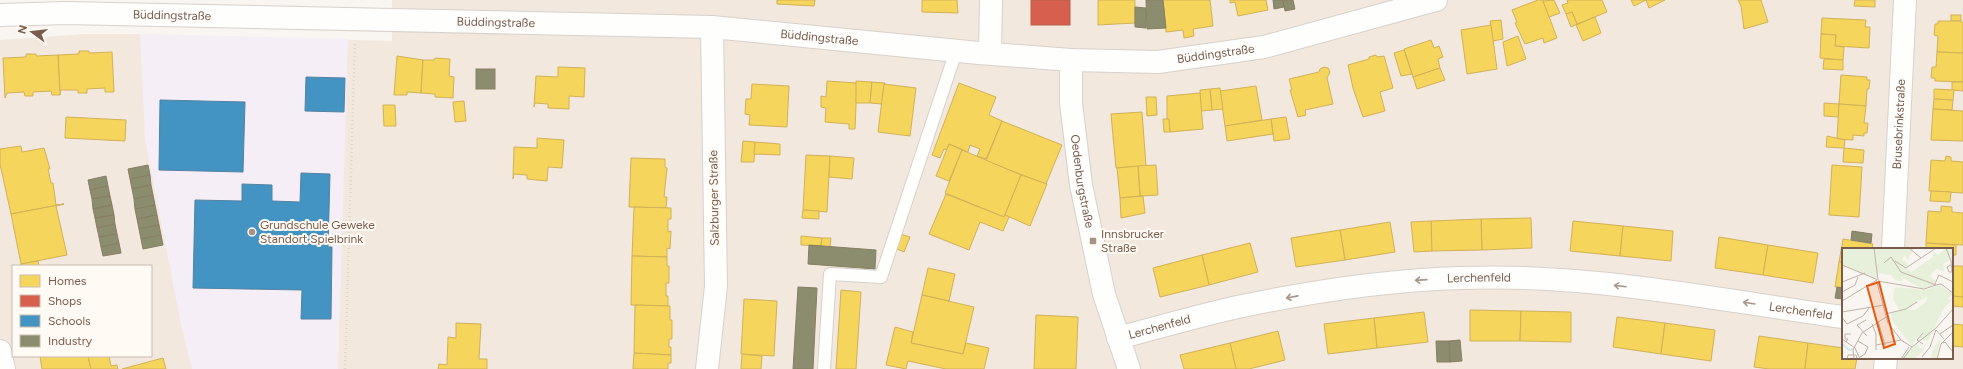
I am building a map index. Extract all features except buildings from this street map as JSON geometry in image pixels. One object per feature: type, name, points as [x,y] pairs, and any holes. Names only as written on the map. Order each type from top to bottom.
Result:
[{"type":"street","points":[[990,53],[991,0]]},
{"type":"street","name":"Büddingstraße","points":[[0,15],[66,14],[712,28],[956,51],[1072,60],[1158,62],[1264,47],[1436,0]]},
{"type":"street","name":"Brusebrinkstraße","points":[[1893,248],[1905,0]]},
{"type":"street","name":"Salzburger Straße","points":[[707,369],[716,286],[712,28]]},
{"type":"street","name":"Oedenburgstraße","points":[[1072,60],[1071,103],[1082,185],[1104,294],[1129,369]]},
{"type":"street","name":"Lerchenfeld","points":[[1118,338],[1232,308],[1316,293],[1392,282],[1463,278],[1523,278],[1600,284],[1736,301],[1842,317]]},
{"type":"street","points":[[0,351],[4,369]]},
{"type":"street","points":[[1885,369],[1886,359]]},
{"type":"lane","points":[[824,369],[830,274],[881,278],[956,51]]},
{"type":"path","points":[[345,369],[356,20]]},
{"type":"shaded area","points":[[392,0],[1963,0],[1963,369],[0,369],[0,40],[86,34],[140,34],[392,41]]},
{"type":"shaded area","name":"Grundschule Geweke Standort Spielbrink","points":[[140,34],[348,39],[338,369],[192,369],[181,325],[145,139]]},
{"type":"place","name":"Grundschule Geweke Standort Spielbrink","points":[[252,232]]},
{"type":"place","name":"Innsbrucker Straße","points":[[1093,241]]}]
